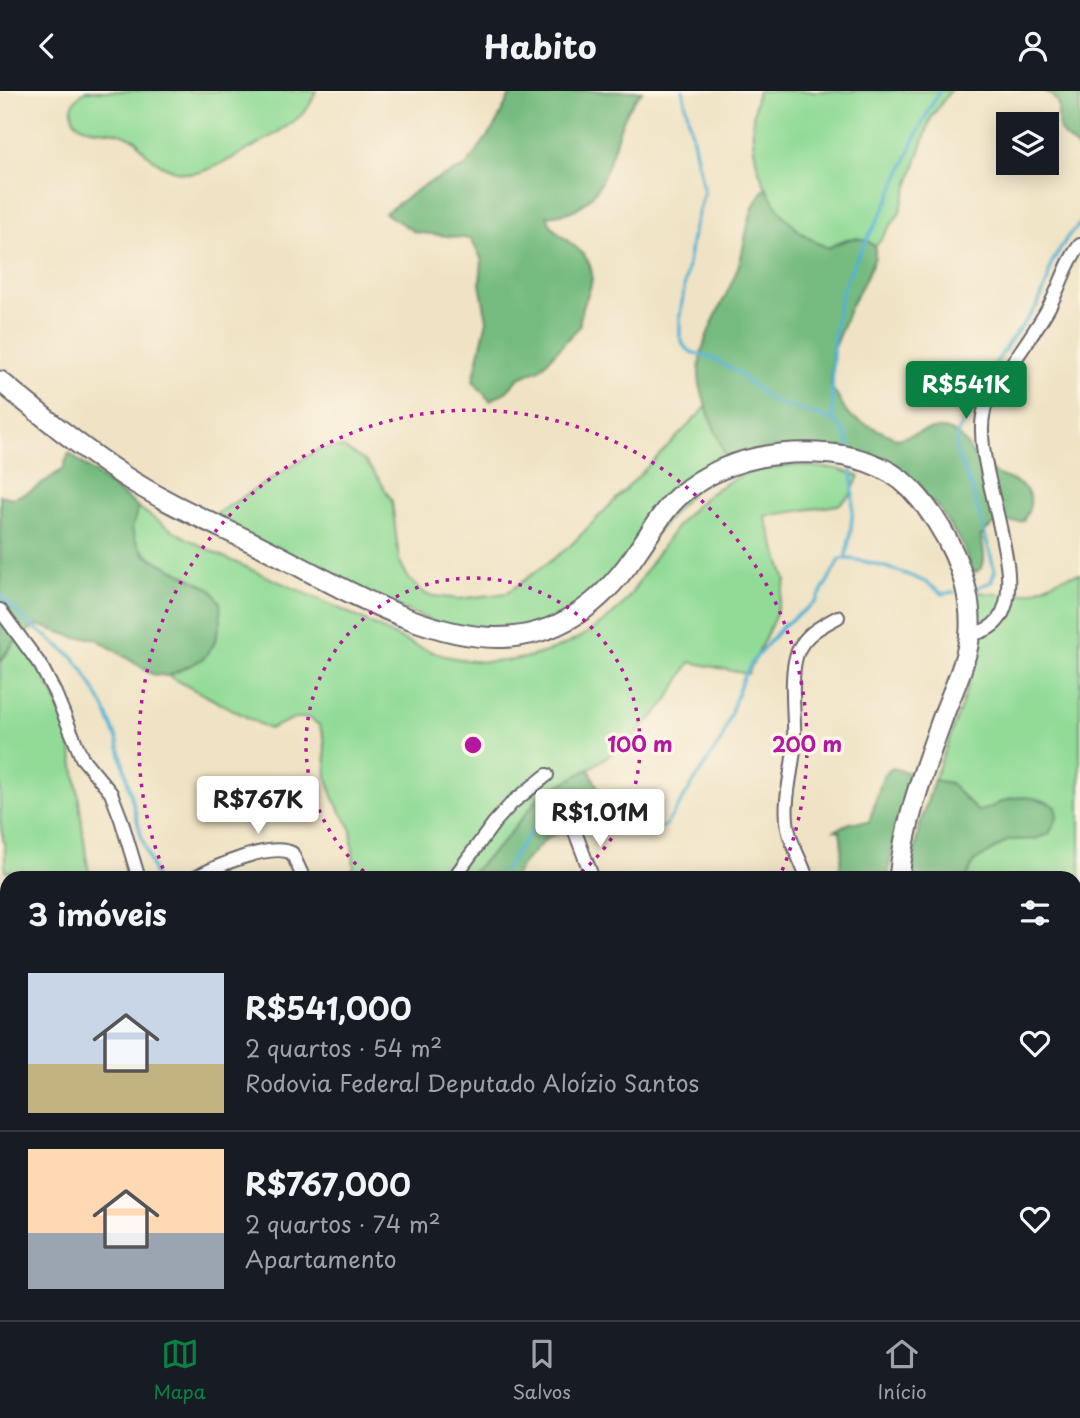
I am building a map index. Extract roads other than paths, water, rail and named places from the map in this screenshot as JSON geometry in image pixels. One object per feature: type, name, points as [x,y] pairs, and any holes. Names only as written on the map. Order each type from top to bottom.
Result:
[{"type":"highway","points":[[0,381],[120,474],[187,512],[430,628],[452,634],[508,638],[555,627],[577,616],[624,572],[676,498],[726,465],[751,457],[781,453],[840,455],[883,469],[904,482],[936,519],[959,567],[968,605],[970,635],[923,773],[906,835],[900,871]]},
{"type":"street","points":[[970,635],[986,630],[997,621],[1007,589],[1007,563],[982,435],[983,414],[991,394],[1050,305],[1069,259],[1080,245]]},
{"type":"street","points":[[0,610],[50,682],[82,758],[111,793],[137,871]]},
{"type":"street","points":[[805,871],[791,840],[787,814],[794,747],[794,668],[798,652],[810,634],[838,617]]},
{"type":"street","points":[[459,871],[512,803],[547,775]]},
{"type":"street","points":[[575,832],[590,871]]},
{"type":"street","points":[[213,871],[259,853],[278,849],[292,853],[300,871]]},
{"type":"waterway","points":[[683,91],[704,192],[693,232],[680,315],[680,337],[684,346],[691,352],[712,358],[734,370],[773,402],[833,420],[844,431],[851,449]]},
{"type":"waterway","points":[[833,420],[834,339],[842,293],[852,267],[886,205],[920,128],[940,91]]},
{"type":"waterway","points":[[976,588],[991,582],[995,571],[972,489],[956,451],[957,435],[976,396],[1009,342],[1037,306],[1047,283],[1051,264],[1068,236],[1080,224]]},
{"type":"waterway","points":[[845,559],[852,514],[852,469]]},
{"type":"waterway","points":[[505,871],[525,840],[548,815],[575,802],[595,804],[632,825],[653,831],[666,825],[722,739],[742,680],[752,662],[784,625],[816,602],[840,559],[859,560],[895,570],[925,582],[943,594],[954,592]]},
{"type":"waterway","points":[[0,595],[25,620],[73,657],[84,671],[105,709],[117,739],[141,835],[153,871]]}]
